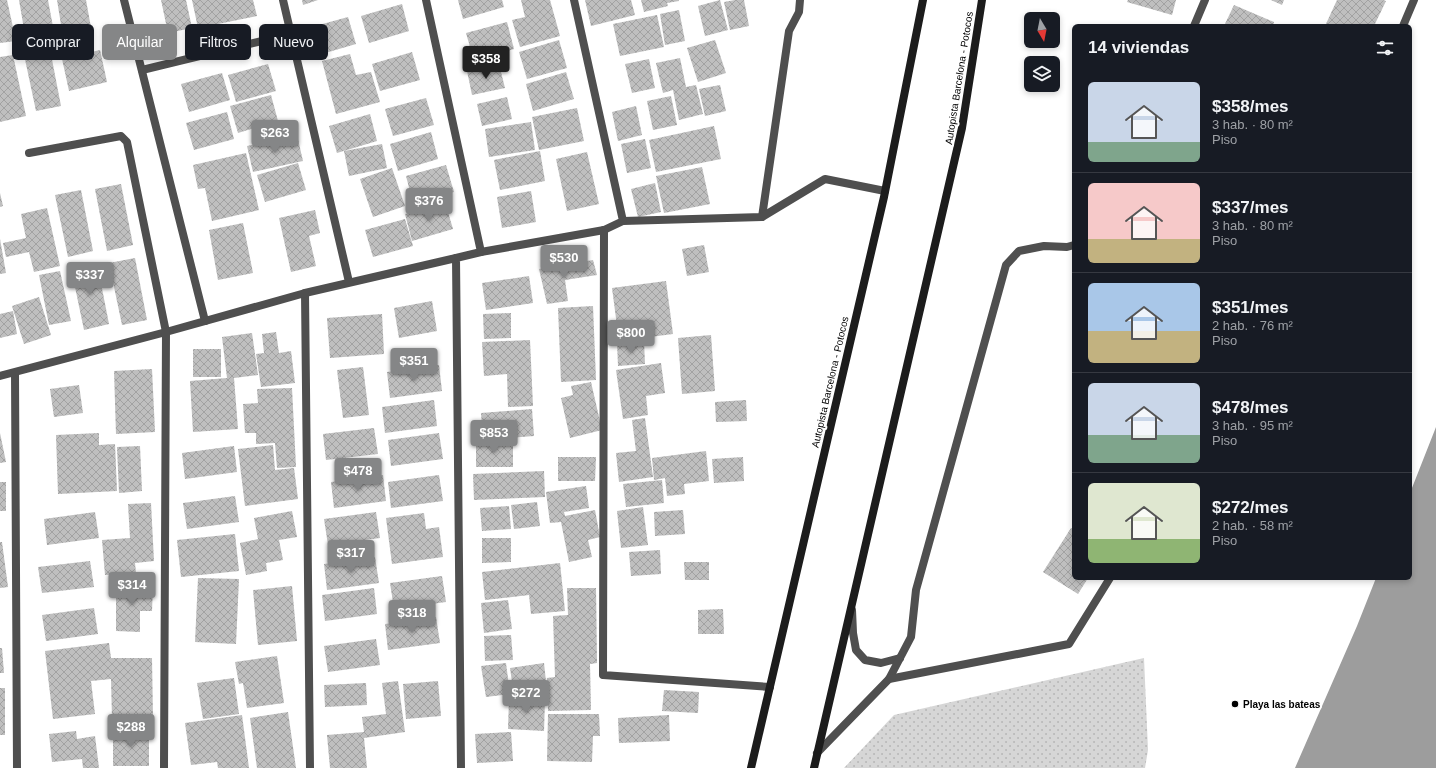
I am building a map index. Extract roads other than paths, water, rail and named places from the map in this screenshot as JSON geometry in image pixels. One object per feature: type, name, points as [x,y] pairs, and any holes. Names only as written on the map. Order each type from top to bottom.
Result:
[{"type":"street","points":[[124,0],[205,321]]},
{"type":"street","points":[[283,0],[289,24]]},
{"type":"street","points":[[426,0],[481,252]]},
{"type":"street","points":[[574,0],[623,221]]},
{"type":"street","points":[[762,217],[789,30],[799,12],[800,0]]},
{"type":"street","name":"Autopista Barcelona - Potocos","points":[[751,768],[885,191],[923,0]]},
{"type":"street","name":"Autopista Barcelona - Potocos","points":[[814,768],[962,128],[982,0]]},
{"type":"street","points":[[1195,24],[1205,0]]},
{"type":"street","points":[[1404,24],[1414,0]]},
{"type":"street","points":[[142,70],[259,42]]},
{"type":"street","points":[[297,60],[349,282]]},
{"type":"street","points":[[29,153],[121,136],[127,142],[166,332],[164,768]]},
{"type":"street","points":[[0,376],[349,282],[481,252],[604,230],[623,221],[762,217],[825,180],[885,191]]},
{"type":"street","points":[[604,230],[603,676],[770,687]]},
{"type":"street","points":[[817,753],[889,679],[911,637],[916,590],[1006,265],[1019,251],[1044,246],[1072,248]]},
{"type":"street","points":[[456,258],[461,768]]},
{"type":"street","points":[[305,293],[310,768]]},
{"type":"street","points":[[15,373],[17,768]]},
{"type":"street","points":[[889,679],[1069,644],[1109,580]]},
{"type":"street","points":[[852,605],[853,633],[856,650],[864,660],[881,663],[900,658]]},
{"type":"place","name":"Playa las bateas","points":[[1235,704]]}]
